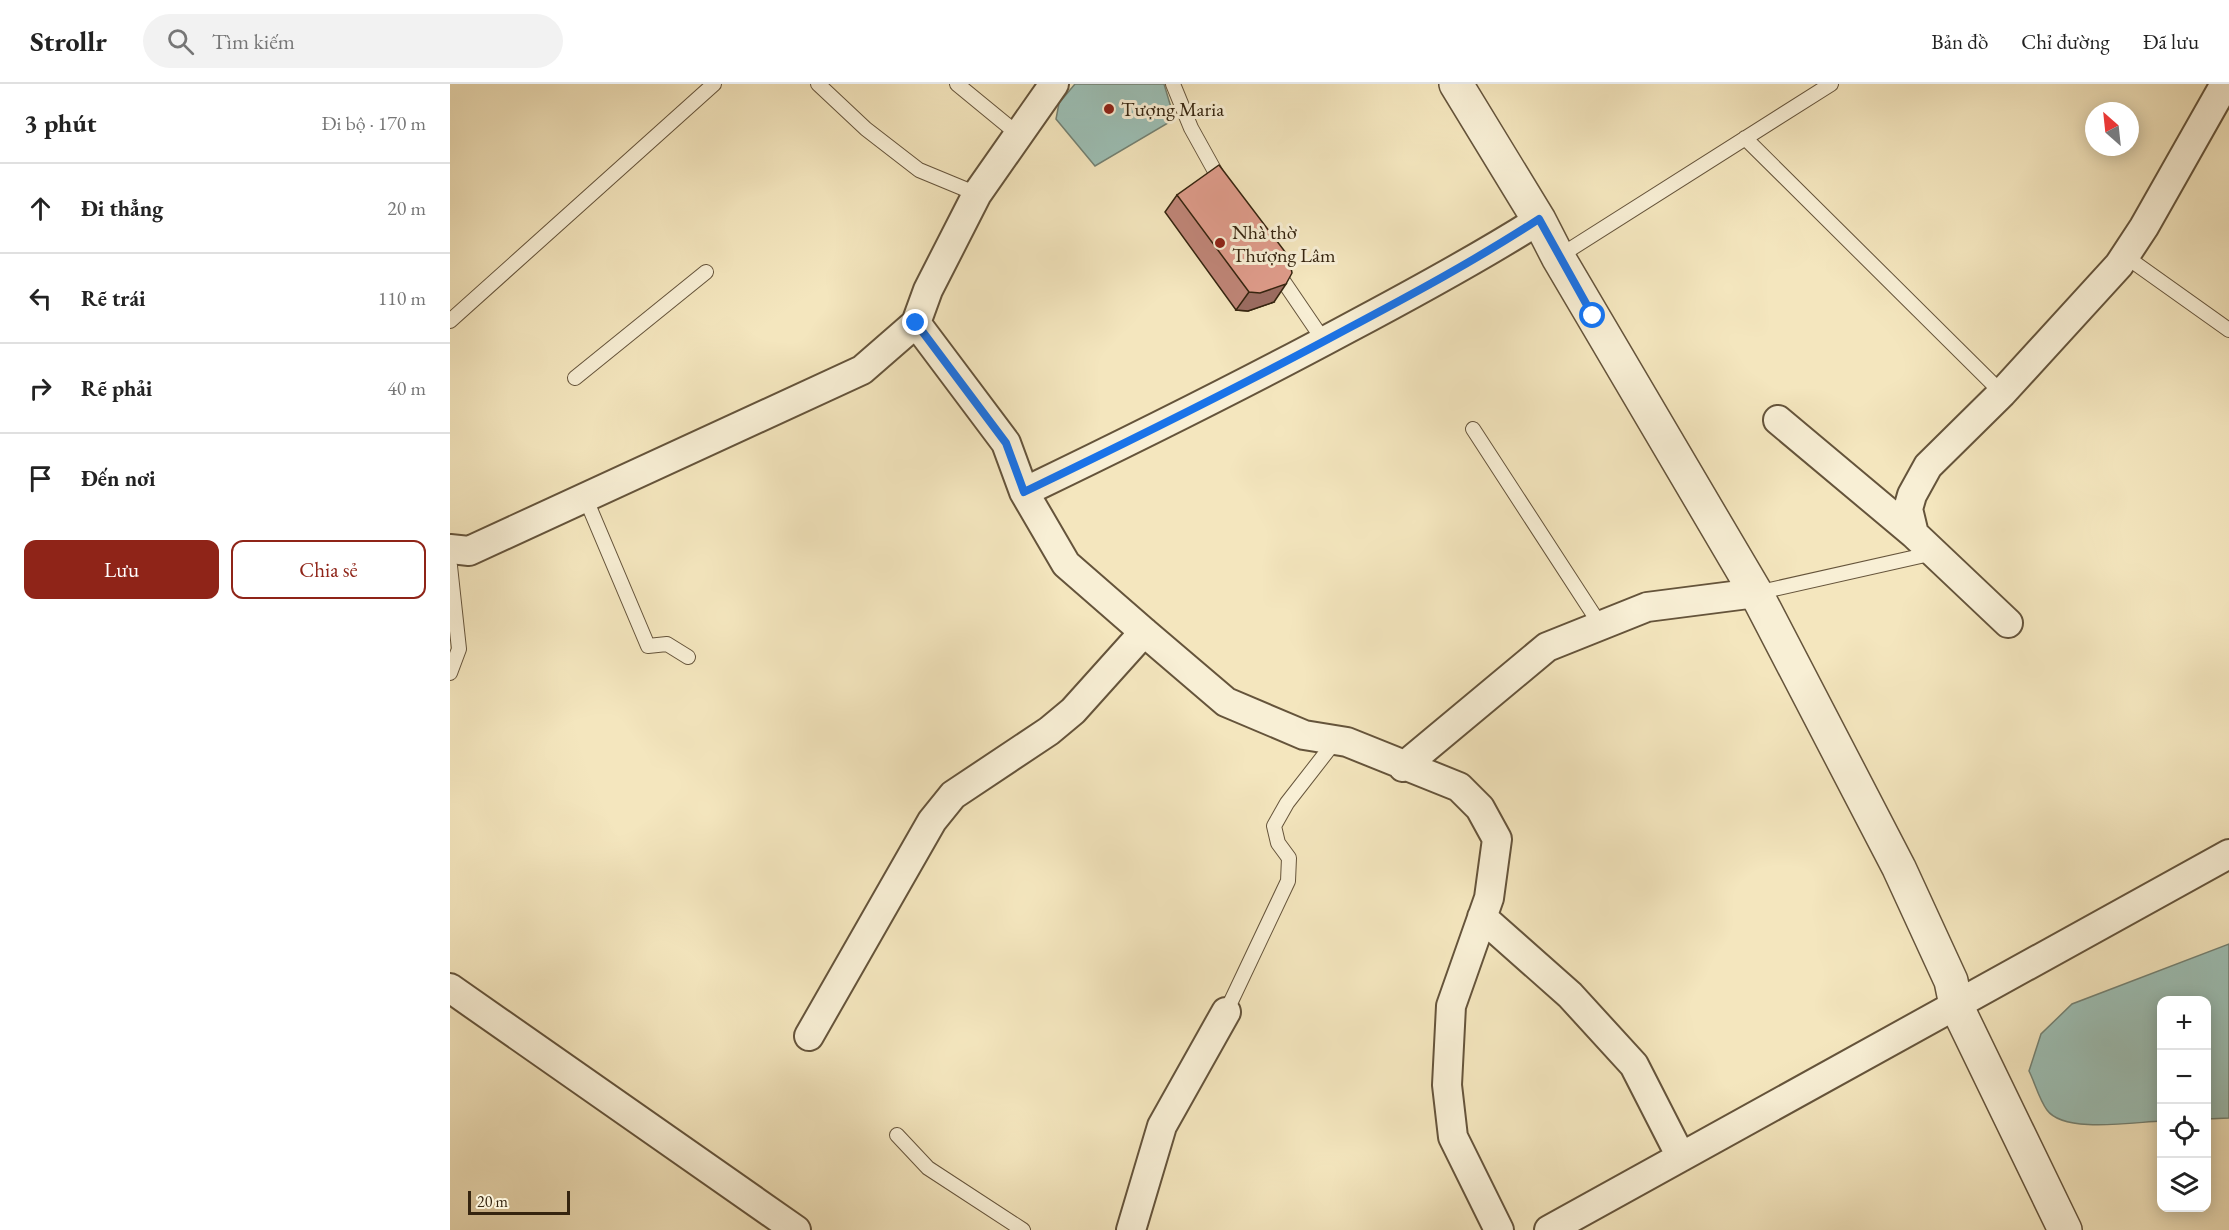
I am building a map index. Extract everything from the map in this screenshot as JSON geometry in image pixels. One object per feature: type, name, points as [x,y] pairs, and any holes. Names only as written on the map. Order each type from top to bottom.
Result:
[{"type":"street","points":[[450,549],[469,551],[862,370],[916,323],[928,290],[977,194],[1054,84]]},
{"type":"street","points":[[1456,84],[1539,219],[1558,257],[1756,593],[1899,868],[1952,981],[1956,1005],[2065,1230]]},
{"type":"street","points":[[1914,534],[1908,509],[1924,472],[2002,393],[2125,256],[2225,84]]},
{"type":"street","points":[[1024,492],[1190,412],[1324,341],[1478,259],[1539,219]]},
{"type":"street","points":[[916,323],[1006,443],[1024,492],[1066,564],[1143,632],[1226,702],[1304,735],[1347,742],[1403,767],[1459,787],[1480,808],[1497,839],[1489,898],[1451,1006],[1447,1085],[1453,1137],[1499,1230]]},
{"type":"street","points":[[1778,420],[1914,534],[2008,623]]},
{"type":"street","points":[[1403,767],[1547,647],[1647,607],[1756,593]]},
{"type":"street","points":[[809,1036],[932,821],[953,795],[1049,731],[1065,717],[1143,632]]},
{"type":"street","points":[[1549,1230],[2229,854]]},
{"type":"street","points":[[1482,917],[1570,995],[1634,1065],[1681,1157]]},
{"type":"street","points":[[450,988],[796,1230]]},
{"type":"street","points":[[1131,1230],[1162,1126],[1226,1012]]},
{"type":"lane","points":[[450,321],[714,84]]},
{"type":"lane","points":[[818,84],[866,129],[919,170],[977,194]]},
{"type":"lane","points":[[957,84],[1019,135]]},
{"type":"lane","points":[[1173,84],[1191,128],[1210,159],[1229,198]]},
{"type":"lane","points":[[1558,257],[1831,84]]},
{"type":"lane","points":[[1745,138],[2002,393]]},
{"type":"lane","points":[[1266,256],[1324,341]]},
{"type":"lane","points":[[2125,256],[2229,330]]},
{"type":"lane","points":[[575,378],[706,272]]},
{"type":"lane","points":[[1473,429],[1602,626]]},
{"type":"lane","points":[[585,497],[648,646],[667,644],[688,657]]},
{"type":"lane","points":[[1756,593],[1934,553]]},
{"type":"lane","points":[[450,566],[459,649],[450,673]]},
{"type":"lane","points":[[1226,1012],[1288,881],[1289,858],[1278,843],[1274,826],[1287,803],[1336,740]]},
{"type":"lane","points":[[897,1135],[928,1168],[1023,1230]]},
{"type":"water","points":[[1075,84],[1164,84],[1173,114],[1168,123],[1095,166],[1056,119],[1059,103]]},
{"type":"water","points":[[2229,944],[2229,1118],[2211,1119],[2211,996],[2157,996],[2157,1121],[2101,1125],[2068,1122],[2056,1117],[2047,1110],[2029,1071],[2041,1034],[2072,1004]]},
{"type":"building","points":[[1219,165],[1289,257],[1292,273],[1286,284],[1260,293],[1249,292],[1177,195]]},
{"type":"place","name":"Tượng Maria","points":[[1109,109]]},
{"type":"place","name":"Nhà thờ Thượng Lâm","points":[[1220,243]]},
{"type":"route","points":[[916,323],[1006,443],[1024,492],[1190,412],[1286,362],[1478,259],[1539,219],[1558,257],[1593,316]]}]
